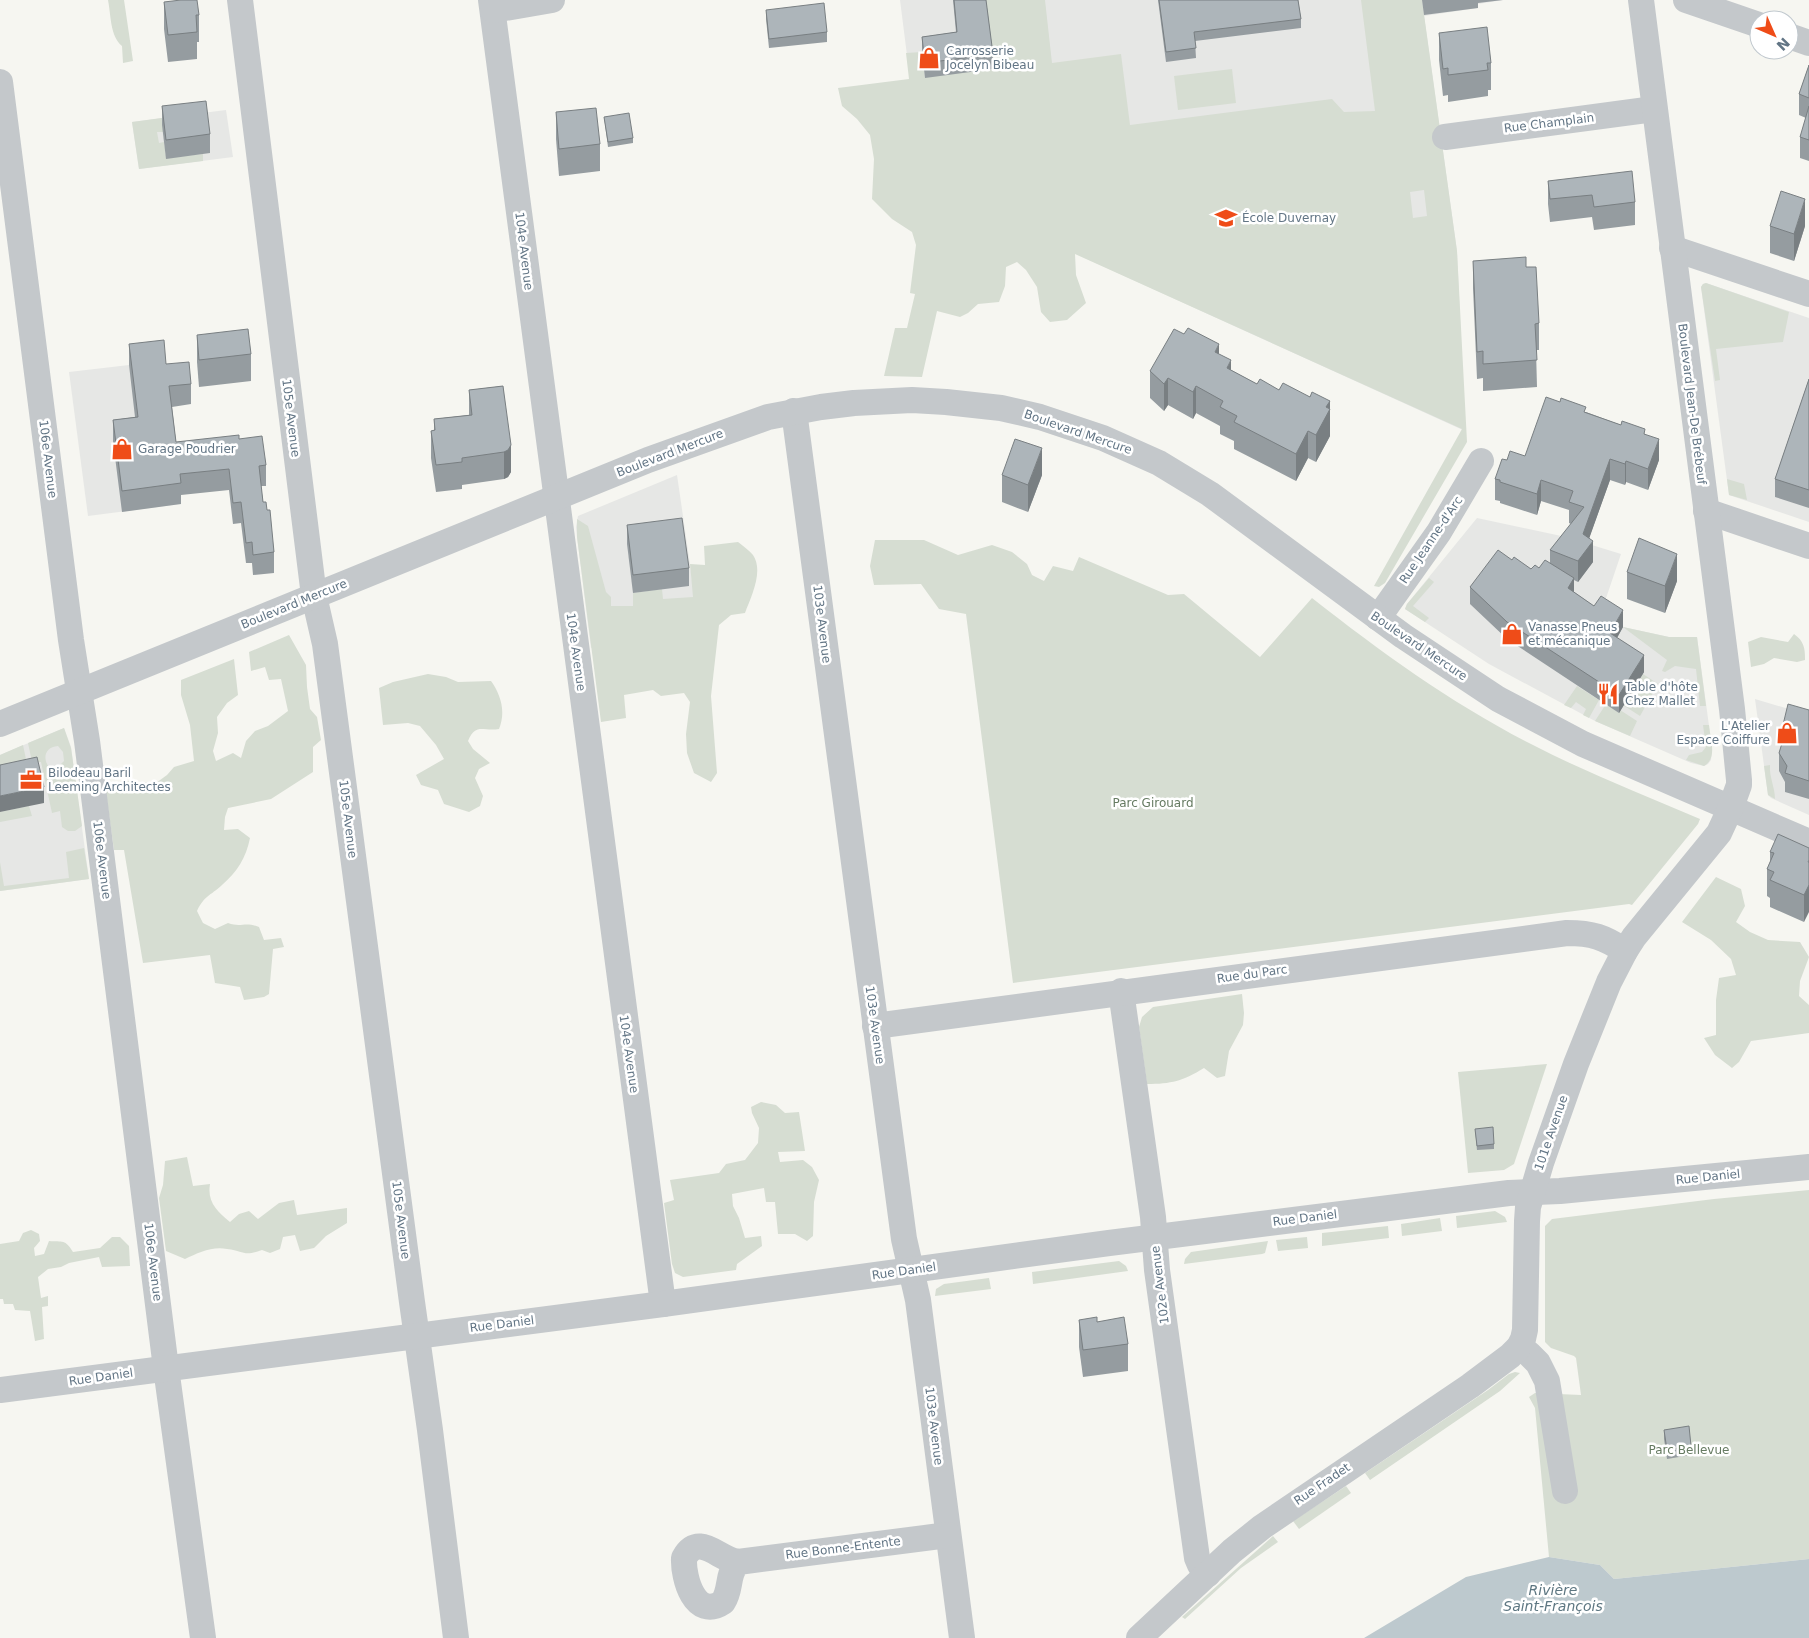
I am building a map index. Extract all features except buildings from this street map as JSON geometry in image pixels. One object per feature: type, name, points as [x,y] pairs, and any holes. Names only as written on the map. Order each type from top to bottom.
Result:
[{"type":"street","name":"105e Avenue","points":[[240,0],[314,596],[325,644],[456,1638]]},
{"type":"street","points":[[492,5],[552,0]]},
{"type":"street","name":"Boulevard Jean-De Brébeuf","points":[[1641,0],[1738,766],[1739,785],[1730,807]]},
{"type":"street","points":[[1686,0],[1749,22]]},
{"type":"street","name":"104e Avenue","points":[[492,5],[663,1304]]},
{"type":"street","name":"106e Avenue","points":[[0,82],[79,692],[87,740],[166,1368],[203,1638]]},
{"type":"street","name":"Rue Champlain","points":[[1445,137],[1654,109]]},
{"type":"street","points":[[1672,248],[1809,294]]},
{"type":"street","name":"Boulevard Mercure","points":[[0,724],[556,497],[692,444],[768,417],[854,403],[912,400],[977,405],[1040,417],[1102,438],[1160,463],[1210,494],[1430,655],[1524,714],[1583,744],[1809,842]]},
{"type":"street","name":"103e Avenue","points":[[794,412],[905,1250],[918,1300],[962,1638]]},
{"type":"street","name":"Rue Jeanne-d'Arc","points":[[1378,618],[1439,532],[1480,461]]},
{"type":"street","points":[[1706,511],[1809,546]]},
{"type":"street","name":"101e Avenue","points":[[1519,1347],[1525,1330],[1527,1221],[1532,1192],[1576,1064],[1602,998],[1625,951],[1647,919],[1719,833],[1730,807]]},
{"type":"street","name":"Rue du Parc","points":[[875,1026],[1121,991],[1567,933],[1598,936],[1625,951]]},
{"type":"street","name":"102e Avenue","points":[[1121,991],[1197,1558],[1208,1574]]},
{"type":"street","name":"Rue Daniel","points":[[0,1390],[1508,1193],[1560,1192],[1809,1167]]},
{"type":"street","points":[[1519,1347],[1538,1363],[1547,1381],[1565,1491]]},
{"type":"street","name":"Rue Fradet","points":[[1139,1638],[1235,1549],[1283,1511],[1470,1386],[1498,1366],[1519,1347]]},
{"type":"street","name":"Rue Bonne-Entente","points":[[738,1562],[948,1534]]},
{"type":"shaded area","name":"École Duvernay","points":[[900,0],[1503,0],[1478,4],[1478,8],[1424,16],[1457,251],[1465,431],[1074,253],[910,79]]},
{"type":"shaded area","points":[[226,110],[233,157],[139,169],[132,122]]},
{"type":"shaded area","points":[[1706,283],[1809,318],[1809,522],[1729,495],[1701,287]]},
{"type":"shaded area","points":[[129,365],[169,407],[181,504],[88,516],[69,372]]},
{"type":"shaded area","points":[[677,475],[694,597],[591,648],[576,527],[578,516]]},
{"type":"shaded area","points":[[1477,518],[1566,537],[1621,554],[1601,613],[1623,627],[1669,637],[1697,637],[1712,748],[1711,760],[1708,764],[1704,766],[1691,763],[1595,721],[1489,664],[1405,609],[1407,604]]},
{"type":"shaded area","points":[[1755,699],[1809,715],[1809,815],[1768,795]]},
{"type":"shaded area","points":[[64,728],[71,747],[89,879],[0,891],[0,755]]},
{"type":"green space","points":[[108,0],[124,0],[133,61],[123,63],[122,46],[113,31]]},
{"type":"green space","name":"École Duvernay","points":[[984,0],[1045,0],[1052,63],[1121,54],[1130,125],[1332,99],[1344,112],[1375,111],[1361,0],[1422,0],[1457,251],[1467,442],[1385,583],[1379,587],[1374,586],[1462,429],[1075,254],[1076,275],[1086,303],[1067,320],[1050,322],[1041,312],[1037,287],[1026,270],[1017,262],[1006,267],[1005,286],[999,302],[978,304],[960,317],[937,311],[922,377],[884,376],[895,328],[907,328],[915,294],[910,293],[916,245],[912,232],[892,219],[872,199],[874,159],[870,135],[857,119],[842,106],[838,88],[909,79],[906,53],[922,52],[925,78]],"holes":[[[1424,190],[1427,216],[1413,218],[1410,192]]]},
{"type":"green space","points":[[1232,69],[1236,103],[1178,110],[1174,76]]},
{"type":"green space","points":[[198,113],[163,132],[157,132],[159,143],[164,142],[166,158],[203,154],[203,161],[139,169],[132,122]]},
{"type":"green space","points":[[1706,283],[1789,312],[1783,342],[1716,349],[1720,380],[1715,381],[1701,287]]},
{"type":"green space","points":[[1727,479],[1744,484],[1747,500],[1729,495]]},
{"type":"green space","points":[[577,519],[588,526],[606,592],[611,597],[611,606],[633,606],[633,593],[662,589],[663,599],[693,597],[690,564],[705,565],[704,546],[738,542],[753,555],[756,561],[757,576],[745,613],[731,615],[719,625],[711,696],[717,773],[711,782],[694,773],[687,753],[686,734],[690,702],[684,693],[661,696],[653,690],[624,695],[626,718],[601,722],[577,537]]},
{"type":"green space","name":"Parc Girouard","points":[[875,540],[924,540],[958,555],[992,545],[1012,552],[1027,564],[1032,575],[1044,581],[1053,566],[1073,571],[1079,557],[1168,595],[1184,594],[1260,657],[1312,598],[1365,639],[1475,713],[1574,765],[1700,819],[1698,824],[1632,905],[1013,983],[966,614],[939,609],[921,584],[874,585],[870,566]]},
{"type":"green space","points":[[1429,578],[1434,582],[1413,606],[1429,618],[1425,622],[1405,609]]},
{"type":"green space","points":[[1623,627],[1669,637],[1697,637],[1706,706],[1700,706],[1696,669],[1675,666],[1665,672],[1662,671],[1667,660]]},
{"type":"green space","points":[[1794,634],[1803,645],[1805,660],[1797,662],[1774,658],[1764,664],[1751,667],[1748,642],[1761,637],[1788,642]]},
{"type":"green space","points":[[289,635],[306,665],[310,709],[317,717],[321,740],[313,747],[313,772],[271,799],[228,808],[224,830],[238,829],[250,838],[248,845],[236,870],[218,889],[205,899],[197,911],[203,923],[215,929],[228,923],[250,925],[259,927],[264,940],[281,938],[284,947],[273,949],[269,994],[264,997],[244,1000],[240,987],[215,983],[210,955],[143,963],[124,850],[114,850],[105,786],[123,781],[156,783],[174,767],[194,761],[190,725],[181,695],[181,680],[234,659],[238,695],[227,703],[217,717],[218,733],[213,751],[216,761],[233,753],[241,758],[246,741],[255,731],[268,726],[288,711],[281,679],[269,680],[265,667],[251,671],[249,652]]},
{"type":"green space","points":[[428,674],[446,677],[458,682],[491,681],[500,698],[502,716],[499,729],[477,730],[468,741],[473,749],[490,763],[479,769],[475,778],[483,796],[480,806],[469,812],[444,804],[438,790],[421,785],[416,775],[444,759],[436,745],[420,726],[408,723],[383,725],[379,688],[393,682]]},
{"type":"green space","points":[[1643,674],[1658,684],[1640,716],[1623,705]]},
{"type":"green space","points":[[1577,686],[1599,700],[1589,718],[1583,715],[1586,709],[1576,702],[1571,708],[1564,705]]},
{"type":"green space","points":[[1606,704],[1637,721],[1630,736],[1595,721]]},
{"type":"green space","points":[[1703,725],[1709,725],[1712,747],[1711,758],[1704,766],[1686,760],[1689,755],[1702,752],[1706,747]]},
{"type":"green space","points":[[64,728],[71,748],[82,826],[75,831],[68,831],[62,827],[60,811],[52,813],[41,762],[32,762],[28,743]],"holes":[[[58,746],[63,752],[64,761],[52,770],[47,763],[47,752],[49,749]]]},
{"type":"green space","points":[[23,745],[27,764],[0,781],[0,755]]},
{"type":"green space","points":[[1770,765],[1775,799],[1768,795],[1764,766]]},
{"type":"green space","points":[[29,806],[32,816],[0,822],[0,812]]},
{"type":"green space","points":[[84,848],[89,879],[0,891],[0,862],[4,886],[69,878],[66,852]]},
{"type":"green space","points":[[1716,877],[1741,889],[1745,906],[1736,922],[1750,932],[1768,940],[1800,942],[1809,957],[1800,981],[1799,996],[1809,1005],[1809,1033],[1751,1041],[1739,1062],[1732,1068],[1715,1055],[1704,1038],[1716,1035],[1716,1000],[1719,978],[1736,975],[1731,959],[1711,940],[1682,922]]},
{"type":"green space","points":[[1242,994],[1243,1025],[1229,1051],[1225,1076],[1217,1078],[1204,1068],[1177,1081],[1147,1084],[1139,1027],[1142,1017],[1153,1007]]},
{"type":"green space","points":[[1547,1064],[1514,1164],[1504,1170],[1468,1173],[1458,1072]]},
{"type":"green space","points":[[761,1102],[776,1105],[785,1113],[799,1112],[805,1151],[778,1152],[780,1162],[803,1160],[812,1167],[819,1180],[814,1202],[813,1236],[807,1241],[795,1234],[778,1234],[775,1202],[766,1202],[764,1188],[732,1194],[733,1206],[745,1238],[761,1236],[762,1246],[737,1264],[736,1270],[683,1277],[675,1273],[672,1264],[664,1203],[674,1200],[670,1180],[719,1173],[726,1164],[745,1160],[758,1143],[759,1128],[751,1107]]},
{"type":"green space","points":[[187,1157],[193,1186],[210,1184],[210,1196],[214,1206],[230,1222],[239,1214],[249,1211],[258,1219],[279,1203],[294,1200],[297,1215],[347,1208],[347,1223],[326,1236],[314,1248],[300,1251],[295,1235],[283,1237],[280,1249],[270,1253],[262,1250],[247,1253],[216,1248],[185,1259],[166,1251],[159,1198],[163,1185],[165,1161]]},
{"type":"green space","name":"Parc Bellevue","points":[[1809,1190],[1809,1559],[1614,1579],[1600,1565],[1549,1557],[1535,1408],[1529,1397],[1535,1393],[1581,1395],[1576,1358],[1551,1348],[1545,1342],[1545,1226],[1552,1219],[1714,1199]]},
{"type":"green space","points":[[1495,1211],[1505,1217],[1507,1222],[1457,1228],[1456,1216]]},
{"type":"green space","points":[[1440,1218],[1442,1231],[1402,1236],[1401,1224]]},
{"type":"green space","points":[[1388,1226],[1389,1238],[1322,1246],[1322,1233]]},
{"type":"green space","points":[[31,1230],[39,1234],[40,1241],[34,1248],[35,1256],[44,1254],[49,1241],[63,1242],[73,1252],[100,1248],[112,1237],[120,1237],[129,1246],[130,1266],[102,1267],[99,1257],[48,1269],[38,1277],[41,1298],[48,1296],[48,1306],[42,1307],[44,1339],[35,1341],[30,1311],[15,1310],[13,1304],[4,1304],[3,1299],[0,1299],[0,1244],[19,1241],[23,1233]]},
{"type":"green space","points":[[1307,1237],[1308,1248],[1278,1251],[1276,1240]]},
{"type":"green space","points":[[1268,1241],[1265,1253],[1262,1254],[1184,1264],[1185,1259],[1191,1252]]},
{"type":"green space","points":[[1119,1261],[1126,1266],[1128,1271],[1033,1284],[1032,1272]]},
{"type":"green space","points":[[989,1278],[991,1289],[935,1296],[936,1289],[944,1284]]},
{"type":"green space","points":[[1520,1373],[1500,1391],[1370,1480],[1365,1473],[1509,1374]]},
{"type":"green space","points":[[1346,1486],[1351,1493],[1299,1529],[1293,1521]]},
{"type":"green space","points":[[1273,1536],[1278,1542],[1241,1568],[1185,1619],[1182,1617]]},
{"type":"water","name":"Rivière Saint-François","points":[[1549,1557],[1600,1565],[1614,1579],[1809,1559],[1809,1638],[1364,1638],[1466,1577]]},
{"type":"place","name":"Carrosserie Jocelyn Bibeau","points":[[929,58]]},
{"type":"place","name":"École Duvernay","points":[[1226,218]]},
{"type":"place","name":"Garage Poudrier","points":[[122,449]]},
{"type":"place","name":"Vanasse Pneus et mécanique","points":[[1512,634]]},
{"type":"place","name":"Table d'hôte Chez Mallet","points":[[1608,694]]},
{"type":"place","name":"L'Atelier Espace Coiffure","points":[[1787,733]]},
{"type":"place","name":"Bilodeau Baril Leeming Architectes","points":[[31,780]]}]
